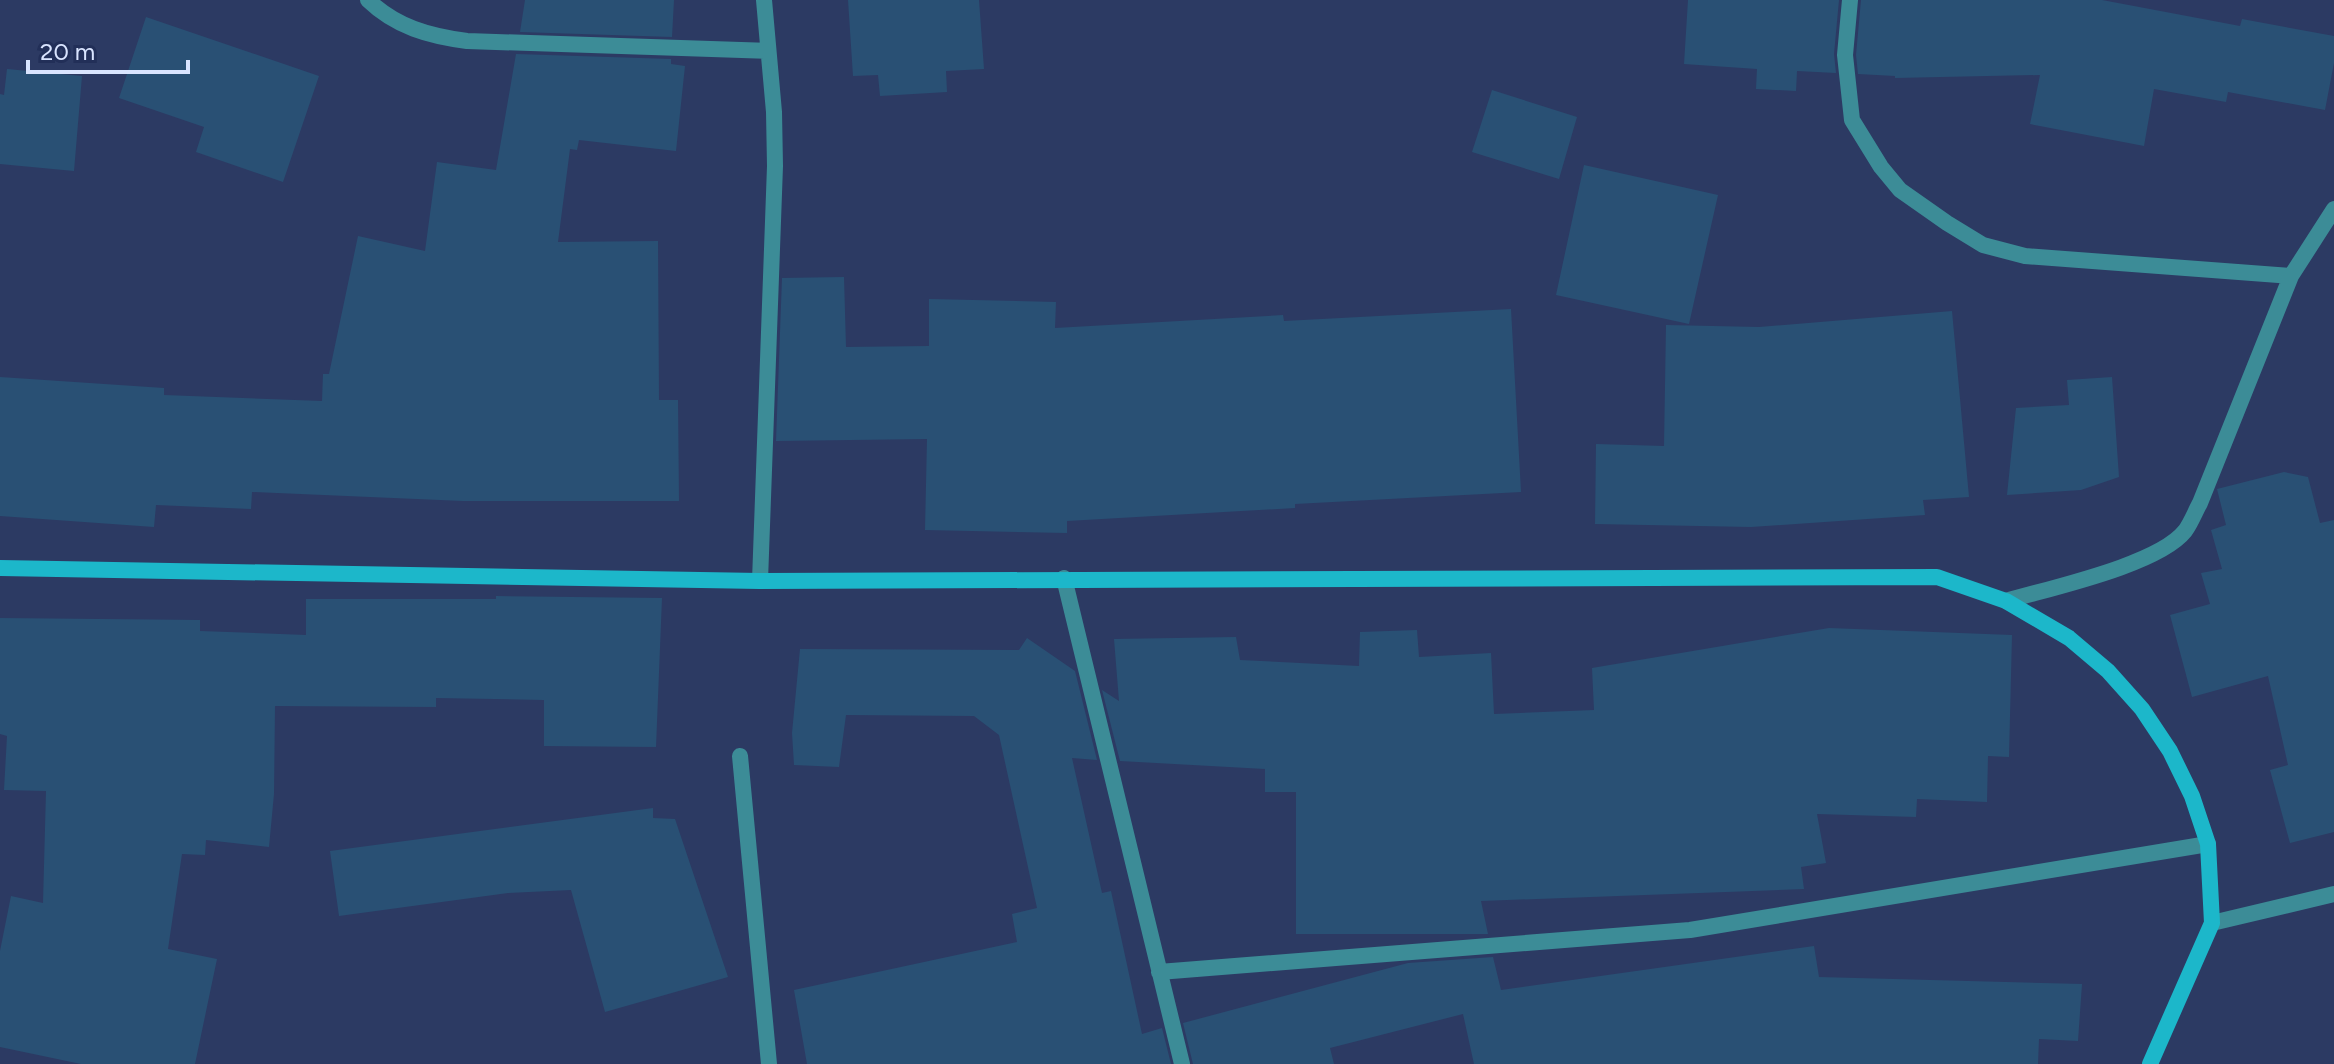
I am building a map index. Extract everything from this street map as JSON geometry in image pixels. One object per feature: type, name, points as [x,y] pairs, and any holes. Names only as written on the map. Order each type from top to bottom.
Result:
[{"type":"main road","points":[[0,568],[760,581],[1937,577],[2006,601],[2069,638],[2108,671],[2142,709],[2176,762],[2192,796],[2208,844],[2212,923],[2150,1064]]},
{"type":"street","points":[[368,0],[389,18],[434,37],[467,41],[768,51]]},
{"type":"street","points":[[760,581],[775,166],[764,0]]},
{"type":"street","points":[[1850,0],[1845,55],[1852,120],[1881,167],[1900,190],[1947,223],[1983,245],[2025,256],[2291,276]]},
{"type":"street","points":[[2006,601],[2135,562],[2163,551],[2185,531],[2200,503],[2291,276],[2334,209]]},
{"type":"street","points":[[1064,578],[1182,1064]]},
{"type":"street","points":[[740,756],[769,1064]]},
{"type":"street","points":[[1159,972],[1690,930],[2208,844]]},
{"type":"street","points":[[2212,923],[2334,894]]},
{"type":"building","points":[[525,0],[674,0],[672,37],[520,32]]},
{"type":"building","points":[[848,0],[979,0],[984,69],[946,71],[947,92],[880,96],[878,75],[853,76]]},
{"type":"building","points":[[1688,0],[1839,0],[1834,54],[1836,73],[1797,71],[1796,91],[1756,89],[1757,69],[1684,64]]},
{"type":"building","points":[[1861,0],[2102,0],[2240,26],[2242,19],[2334,36],[2334,63],[2325,110],[2228,92],[2226,102],[2154,89],[2144,146],[2030,124],[2040,75],[1895,78],[1858,74],[1856,55]]},
{"type":"building","points":[[146,17],[319,76],[283,182],[196,152],[204,127],[119,98]]},
{"type":"building","points":[[516,54],[671,59],[671,64],[685,66],[676,151],[579,140],[577,150],[570,149],[558,242],[658,241],[659,400],[678,400],[679,501],[463,501],[252,492],[251,509],[156,505],[154,527],[0,516],[0,377],[164,388],[164,395],[322,401],[323,374],[329,374],[358,236],[425,251],[437,162],[496,170]]},
{"type":"building","points":[[7,69],[82,76],[74,171],[0,164],[0,94],[4,95]]},
{"type":"building","points":[[1492,90],[1577,117],[1559,179],[1472,152]]},
{"type":"building","points":[[1584,165],[1718,195],[1689,324],[1556,295]]},
{"type":"building","points":[[844,277],[846,347],[929,346],[929,299],[1056,302],[1055,328],[1283,315],[1284,321],[1511,309],[1521,492],[1295,504],[1295,508],[1067,521],[1067,533],[925,530],[927,439],[776,441],[782,278]]},
{"type":"building","points":[[1952,311],[1969,497],[1923,500],[1925,515],[1751,527],[1595,524],[1596,444],[1664,446],[1666,325],[1759,327]]},
{"type":"building","points":[[2112,377],[2119,477],[2081,490],[2007,495],[2016,408],[2069,405],[2067,380]]},
{"type":"building","points":[[2284,472],[2308,477],[2320,523],[2334,520],[2334,832],[2290,843],[2270,770],[2288,765],[2268,676],[2192,697],[2170,615],[2210,604],[2201,573],[2222,569],[2211,530],[2226,525],[2217,489]]},
{"type":"building","points":[[496,596],[662,598],[656,747],[544,746],[544,700],[436,698],[436,707],[275,706],[274,794],[269,847],[206,840],[205,855],[182,854],[168,949],[217,959],[195,1064],[81,1064],[0,1047],[0,951],[11,896],[43,903],[46,791],[4,790],[7,736],[0,734],[0,618],[200,620],[200,631],[306,635],[306,599],[496,599]]},
{"type":"building","points":[[1829,628],[2012,635],[2009,757],[1988,756],[1987,802],[1917,799],[1916,817],[1817,814],[1826,863],[1801,867],[1804,889],[1481,901],[1488,934],[1296,934],[1296,792],[1265,792],[1265,769],[1120,761],[1102,690],[1119,701],[1114,639],[1236,637],[1240,660],[1359,666],[1360,632],[1417,630],[1419,657],[1491,653],[1494,714],[1594,710],[1592,668]]},
{"type":"building","points":[[1027,638],[1075,671],[1097,760],[1072,758],[1102,893],[1111,891],[1142,1034],[1162,1028],[1171,1064],[807,1064],[794,990],[1017,942],[1012,914],[1037,908],[999,735],[974,716],[846,715],[839,767],[794,765],[792,733],[800,649],[1019,650]]},
{"type":"building","points":[[653,808],[653,818],[675,819],[728,977],[605,1012],[571,890],[508,893],[339,916],[330,851]]},
{"type":"building","points":[[1814,946],[1819,977],[2082,984],[2078,1041],[2039,1039],[2038,1064],[1474,1064],[1463,1014],[1330,1048],[1334,1064],[1193,1064],[1183,1023],[1408,963],[1493,957],[1501,990]]}]
